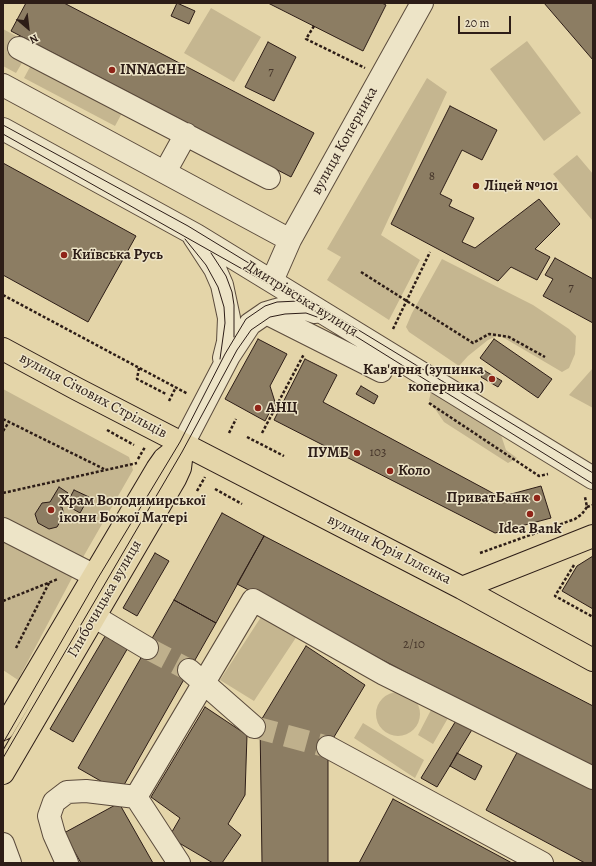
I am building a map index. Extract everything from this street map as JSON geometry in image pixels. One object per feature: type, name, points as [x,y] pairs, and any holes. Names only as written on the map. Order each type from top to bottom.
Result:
[{"type":"main road","name":"вулиця Січових Стрільців","points":[[3,349],[183,444]]},
{"type":"main road","name":"Глибочицька вулиця","points":[[3,729],[156,468],[164,459],[183,444]]},
{"type":"main road","name":"Глибочицька вулиця","points":[[3,773],[175,479],[180,468],[183,444]]},
{"type":"main road","name":"вулиця Юрія Іллєнка","points":[[183,444],[462,588],[593,660]]},
{"type":"main road","points":[[462,588],[593,536]]},
{"type":"street","name":"вулиця Коперника","points":[[272,281],[290,240],[415,6]]},
{"type":"street","points":[[19,48],[269,178]]},
{"type":"street","points":[[3,85],[290,240]]},
{"type":"street","name":"Дмитрівська вулиця","points":[[3,129],[186,230],[272,281],[329,316],[588,486]]},
{"type":"street","points":[[165,172],[186,134]]},
{"type":"street","points":[[186,230],[195,238],[215,269],[220,278],[226,301],[229,318],[228,342],[216,382]]},
{"type":"street","points":[[183,444],[229,356],[250,324],[266,313],[287,307],[303,308],[329,316]]},
{"type":"street","points":[[266,313],[382,372]]},
{"type":"street","points":[[3,529],[93,575]]},
{"type":"street","points":[[136,797],[196,677],[253,600],[384,674],[593,778]]},
{"type":"street","points":[[95,617],[147,648]]},
{"type":"street","points":[[196,677],[254,727]]},
{"type":"street","points":[[328,747],[542,863]]},
{"type":"street","points":[[67,863],[54,834],[49,816],[54,802],[67,792],[86,791],[136,797]]},
{"type":"street","points":[[136,797],[179,863]]},
{"type":"street","points":[[3,844],[10,863]]},
{"type":"path","points":[[314,26],[306,39],[367,69]]},
{"type":"path","points":[[393,329],[430,252]]},
{"type":"path","points":[[361,272],[473,343],[489,334],[509,337],[545,357]]},
{"type":"path","points":[[3,295],[189,394]]},
{"type":"path","points":[[262,433],[313,336]]},
{"type":"path","points":[[139,368],[137,379],[166,394]]},
{"type":"path","points":[[169,401],[176,387]]},
{"type":"path","points":[[428,402],[539,476],[552,473]]},
{"type":"path","points":[[3,419],[104,469]]},
{"type":"path","points":[[228,433],[236,419]]},
{"type":"path","points":[[3,431],[9,422]]},
{"type":"path","points":[[107,430],[134,444]]},
{"type":"path","points":[[248,437],[284,456]]},
{"type":"path","points":[[138,459],[144,447]]},
{"type":"path","points":[[3,493],[131,463]]},
{"type":"path","points":[[197,491],[205,476]]},
{"type":"path","points":[[587,507],[586,498],[588,486]]},
{"type":"path","points":[[215,489],[242,504]]},
{"type":"path","points":[[480,553],[575,519],[582,514],[587,507],[593,505]]},
{"type":"path","points":[[575,564],[555,596],[593,617]]},
{"type":"path","points":[[3,601],[60,578]]},
{"type":"path","points":[[16,648],[49,583]]},
{"type":"shaded area","points":[[211,8],[261,37],[234,82],[184,53]]},
{"type":"shaded area","points":[[3,29],[16,36],[7,52],[23,61],[16,73],[3,66]]},
{"type":"shaded area","points":[[527,41],[581,113],[544,141],[490,69]]},
{"type":"shaded area","points":[[31,65],[122,113],[115,126],[24,78]]},
{"type":"shaded area","points":[[427,78],[447,92],[381,235],[420,260],[389,320],[327,280],[341,257],[327,249]]},
{"type":"shaded area","points":[[577,155],[593,174],[592,220],[553,174]]},
{"type":"shaded area","points":[[442,259],[533,305],[569,329],[576,336],[575,354],[569,368],[562,372],[499,335],[488,340],[468,356],[459,366],[409,332],[406,327],[412,313]]},
{"type":"shaded area","points":[[593,368],[593,408],[569,395]]},
{"type":"shaded area","points":[[3,389],[129,457],[133,470],[82,559],[18,680],[3,670]]},
{"type":"shaded area","points":[[431,392],[440,396],[501,435],[506,450],[517,458],[508,463],[444,422],[429,400]]},
{"type":"shaded area","points":[[263,614],[297,636],[254,701],[220,680]]},
{"type":"shaded area","points":[[398,692],[410,696],[416,702],[420,714],[416,726],[410,732],[398,736],[386,732],[380,726],[376,714],[380,702],[386,696]]},
{"type":"shaded area","points":[[432,708],[448,718],[433,744],[418,735]]},
{"type":"shaded area","points":[[363,723],[424,760],[415,778],[354,738]]},
{"type":"building","points":[[26,3],[64,3],[314,133],[291,177],[11,31]]},
{"type":"building","points":[[177,3],[195,11],[189,24],[171,16]]},
{"type":"building","points":[[268,3],[382,3],[386,5],[363,51]]},
{"type":"building","points":[[544,3],[593,3],[593,60]]},
{"type":"building","points":[[268,42],[296,57],[274,101],[245,87]]},
{"type":"building","points":[[450,106],[497,130],[482,160],[462,150],[440,194],[452,200],[449,206],[474,218],[462,242],[475,248],[539,199],[560,224],[535,249],[550,257],[537,280],[511,267],[498,281],[391,224]]},
{"type":"building","name":"Київська Русь","points":[[3,163],[136,236],[88,322],[3,275]]},
{"type":"building","points":[[555,258],[593,279],[593,323],[543,296],[553,279],[545,275]]},
{"type":"building","points":[[258,339],[287,354],[270,386],[275,402],[265,421],[225,399]]},
{"type":"building","points":[[494,339],[552,379],[538,398],[480,358]]},
{"type":"building","points":[[305,359],[337,375],[323,402],[500,497],[541,486],[551,518],[495,533],[274,420]]},
{"type":"building","name":"Кав'ярня (зупинка коперника)","points":[[485,371],[502,381],[498,387],[481,377]]},
{"type":"building","points":[[361,386],[378,396],[374,404],[356,394]]},
{"type":"building","name":"Храм Володимирської ікони Божої Матері","points":[[59,487],[68,493],[60,507],[62,507],[64,515],[57,527],[49,529],[38,523],[35,514],[42,503],[50,502]]},
{"type":"building","points":[[74,490],[89,497],[80,513],[66,505]]},
{"type":"building","points":[[222,513],[264,536],[216,623],[174,600]]},
{"type":"building","points":[[264,536],[593,706],[593,770],[237,584]]},
{"type":"building","points":[[155,553],[169,561],[137,616],[123,608]]},
{"type":"building","points":[[593,556],[593,609],[562,591],[577,566]]},
{"type":"building","points":[[174,600],[216,623],[120,792],[78,768]]},
{"type":"building","points":[[107,633],[129,646],[73,742],[50,729]]},
{"type":"building","points":[[306,646],[365,685],[328,747],[328,863],[262,863],[260,722]]},
{"type":"building","points":[[205,707],[247,735],[245,795],[228,824],[241,835],[222,863],[213,863],[169,837],[180,818],[151,797]]},
{"type":"building","points":[[457,719],[473,728],[437,787],[421,778]]},
{"type":"building","points":[[520,747],[593,786],[593,863],[585,863],[486,810]]},
{"type":"building","points":[[457,753],[482,766],[475,780],[450,766]]},
{"type":"building","points":[[393,799],[512,863],[359,863]]},
{"type":"building","points":[[119,803],[153,863],[81,863],[64,833]]},
{"type":"tunnel","points":[[147,648],[189,670]]},
{"type":"tunnel","points":[[254,727],[328,747]]},
{"type":"tram line","points":[[3,125],[188,226],[593,473]]},
{"type":"tram line","points":[[3,134],[299,301],[593,484]]},
{"type":"tram line","points":[[185,239],[206,265],[218,287],[224,307],[225,323],[220,359]]},
{"type":"tram line","points":[[211,253],[226,276],[232,292],[234,305],[234,337]]},
{"type":"tram line","points":[[3,743],[98,578],[180,442],[225,354],[246,319],[265,306],[277,302],[299,301]]},
{"type":"tram line","points":[[3,758],[182,452],[237,350],[251,330],[270,317],[285,314],[306,313],[317,317]]},
{"type":"place","name":"INNACHE","points":[[112,70]]},
{"type":"place","name":"Ліцей №101","points":[[476,186]]},
{"type":"place","name":"Київська Русь","points":[[64,255]]},
{"type":"place","name":"Кав'ярня (зупинка коперника)","points":[[492,379]]},
{"type":"place","name":"АНЦ","points":[[258,408]]},
{"type":"place","name":"ПУМБ","points":[[357,453]]},
{"type":"place","name":"Коло","points":[[390,471]]},
{"type":"place","name":"ПриватБанк","points":[[537,498]]},
{"type":"place","name":"Храм Володимирської ікони Божої Матері","points":[[51,510]]},
{"type":"place","name":"Idea Bank","points":[[530,514]]}]
